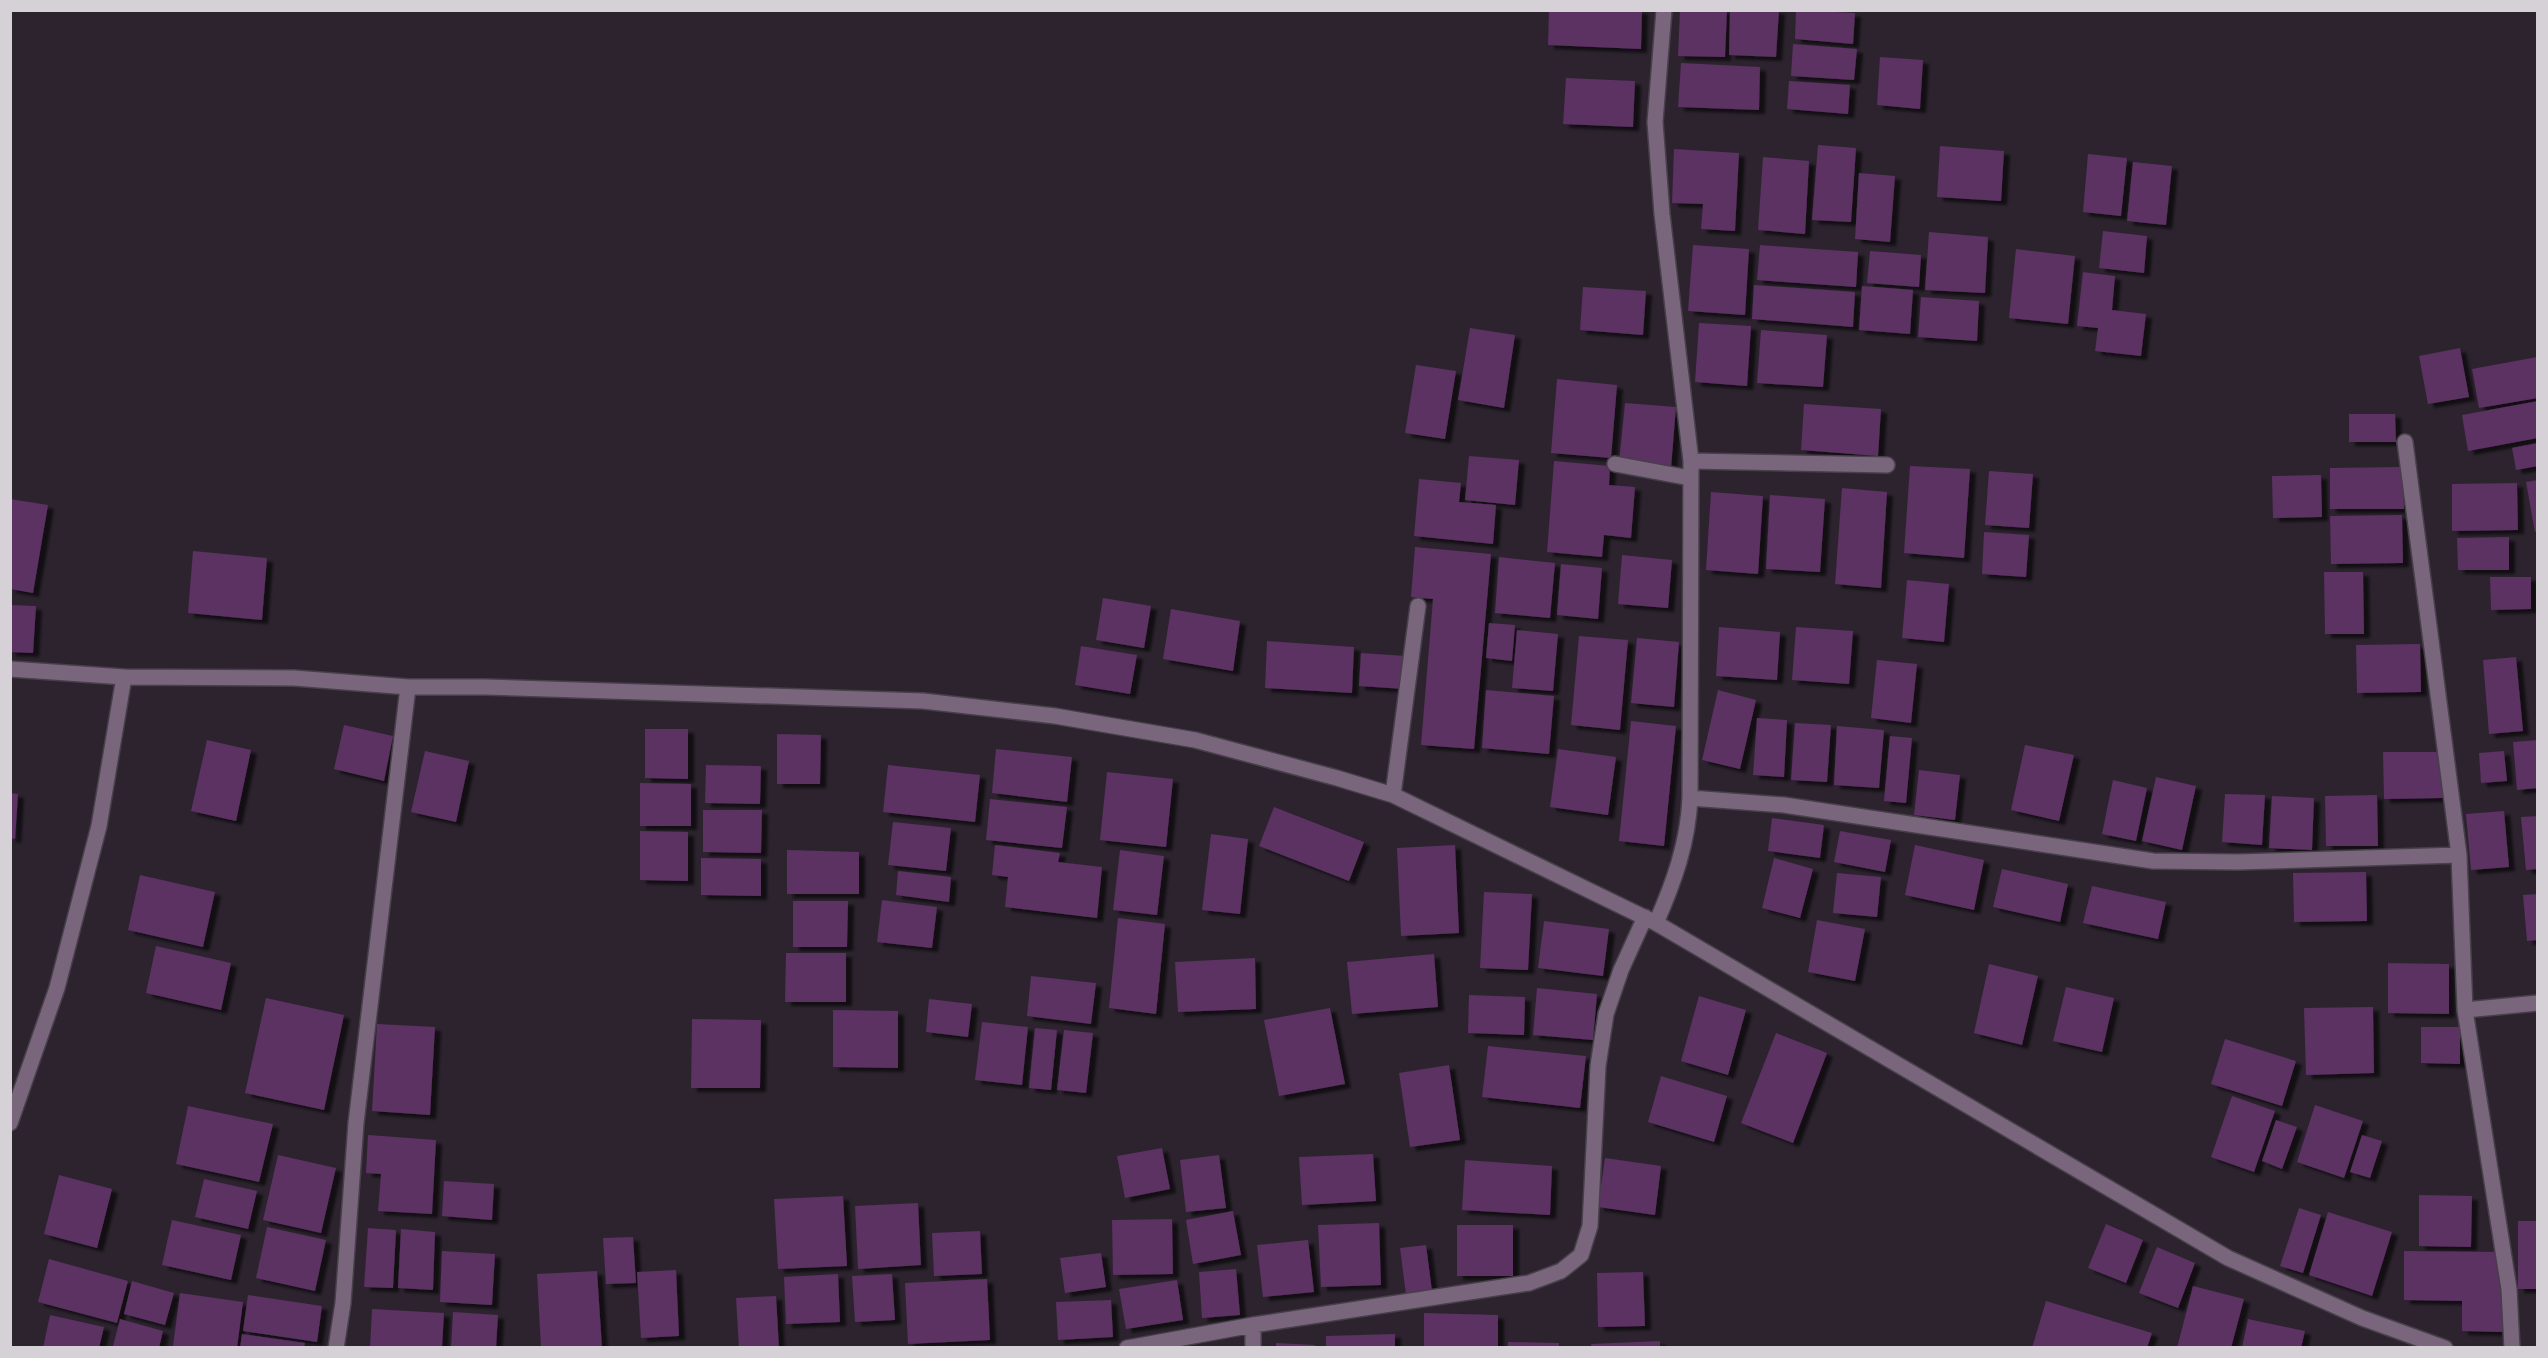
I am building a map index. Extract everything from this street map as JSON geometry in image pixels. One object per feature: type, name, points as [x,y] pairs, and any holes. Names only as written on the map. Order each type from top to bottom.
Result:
[{"type":"street","points":[[1127,1347],[1253,1325],[1529,1283],[1561,1271],[1581,1255],[1590,1226],[1597,1076],[1606,1014],[1621,970],[1677,876],[1689,825],[1691,461],[1662,214],[1655,122],[1664,10]]},
{"type":"street","points":[[2405,442],[2459,855],[2465,1010],[2509,1289],[2512,1347]]},
{"type":"street","points":[[1691,461],[1887,465]]},
{"type":"street","points":[[1615,464],[1690,478]]},
{"type":"street","points":[[1393,795],[1418,606]]},
{"type":"street","points":[[10,669],[124,677],[294,678],[408,687],[485,687],[934,702],[1055,716],[1195,740],[1393,795],[1650,920],[2228,1258],[2362,1318],[2445,1347]]},
{"type":"street","points":[[10,1123],[57,988],[99,826],[124,677]]},
{"type":"street","points":[[336,1347],[343,1304],[356,1123],[408,687]]},
{"type":"street","points":[[1690,798],[1784,805],[2153,861],[2238,862],[2459,855]]},
{"type":"street","points":[[2465,1010],[2538,1004]]},
{"type":"street","points":[[1253,1325],[1253,1347]]},
{"type":"building","points":[[1549,10],[1642,10],[1641,49],[1548,45]]},
{"type":"building","points":[[1680,10],[1727,10],[1725,57],[1678,56]]},
{"type":"building","points":[[1730,10],[1779,10],[1776,57],[1729,55]]},
{"type":"building","points":[[1796,10],[1855,13],[1853,44],[1795,39]]},
{"type":"building","points":[[1793,44],[1857,49],[1854,80],[1791,76]]},
{"type":"building","points":[[1880,57],[1923,60],[1920,109],[1877,105]]},
{"type":"building","points":[[1681,63],[1760,67],[1759,110],[1678,107]]},
{"type":"building","points":[[1566,78],[1635,81],[1633,127],[1563,124]]},
{"type":"building","points":[[1789,81],[1850,85],[1848,114],[1787,109]]},
{"type":"building","points":[[1818,145],[1856,148],[1851,222],[1812,220]]},
{"type":"building","points":[[1940,146],[2004,151],[2001,201],[1937,197]]},
{"type":"building","points":[[1674,149],[1739,153],[1735,231],[1701,229],[1703,204],[1672,203]]},
{"type":"building","points":[[2088,154],[2127,158],[2121,216],[2083,212]]},
{"type":"building","points":[[1763,157],[1809,161],[1805,234],[1758,230]]},
{"type":"building","points":[[2133,162],[2172,166],[2166,225],[2127,221]]},
{"type":"building","points":[[1859,173],[1895,176],[1890,242],[1855,239]]},
{"type":"building","points":[[2103,231],[2147,236],[2144,273],[2099,268]]},
{"type":"building","points":[[1929,232],[1988,237],[1985,293],[1925,290]]},
{"type":"building","points":[[1693,245],[1749,249],[1745,315],[1688,311]]},
{"type":"building","points":[[1760,245],[1858,252],[1856,287],[1757,280]]},
{"type":"building","points":[[2016,249],[2075,256],[2068,324],[2009,318]]},
{"type":"building","points":[[1870,251],[1921,255],[1919,287],[1867,283]]},
{"type":"building","points":[[2083,272],[2115,276],[2112,310],[2146,314],[2141,356],[2095,351],[2098,328],[2077,326]]},
{"type":"building","points":[[1754,285],[1855,292],[1853,327],[1752,319]]},
{"type":"building","points":[[1862,286],[1913,290],[1910,334],[1859,330]]},
{"type":"building","points":[[1583,287],[1646,291],[1643,335],[1580,330]]},
{"type":"building","points":[[1921,297],[1979,301],[1977,341],[1918,337]]},
{"type":"building","points":[[1699,323],[1751,326],[1747,386],[1695,382]]},
{"type":"building","points":[[1470,328],[1515,335],[1504,408],[1458,400]]},
{"type":"building","points":[[1761,330],[1827,335],[1823,387],[1757,383]]},
{"type":"building","points":[[2460,348],[2469,397],[2428,404],[2419,356]]},
{"type":"building","points":[[2537,357],[2538,398],[2479,408],[2472,369]]},
{"type":"building","points":[[1416,365],[1456,371],[1445,439],[1405,433]]},
{"type":"building","points":[[1557,379],[1617,385],[1611,458],[1551,453]]},
{"type":"building","points":[[2538,401],[2538,438],[2468,451],[2462,415]]},
{"type":"building","points":[[1625,403],[1676,407],[1671,468],[1619,463]]},
{"type":"building","points":[[1804,404],[1881,409],[1878,456],[1801,450]]},
{"type":"building","points":[[2349,414],[2395,414],[2396,442],[2349,442]]},
{"type":"building","points":[[2538,443],[2538,466],[2516,470],[2512,448]]},
{"type":"building","points":[[1469,456],[1519,460],[1515,505],[1465,500]]},
{"type":"building","points":[[1554,461],[1610,466],[1609,485],[1635,487],[1631,538],[1604,535],[1602,557],[1547,552]]},
{"type":"building","points":[[1910,466],[1970,469],[1964,558],[1904,553]]},
{"type":"building","points":[[2403,467],[2404,509],[2330,509],[2330,468]]},
{"type":"building","points":[[1989,471],[2033,474],[2029,528],[1985,525]]},
{"type":"building","points":[[2321,475],[2322,517],[2273,518],[2272,476]]},
{"type":"building","points":[[1419,479],[1461,483],[1459,502],[1496,505],[1493,544],[1414,536]]},
{"type":"building","points":[[2538,480],[2538,531],[2535,532],[2526,482]]},
{"type":"building","points":[[2517,483],[2518,530],[2452,531],[2452,484]]},
{"type":"building","points":[[1842,488],[1887,492],[1881,588],[1835,584]]},
{"type":"building","points":[[1711,492],[1763,496],[1758,574],[1706,570]]},
{"type":"building","points":[[1770,495],[1825,499],[1820,572],[1766,569]]},
{"type":"building","points":[[10,499],[48,505],[33,593],[10,589]]},
{"type":"building","points":[[2402,515],[2403,563],[2331,564],[2330,516]]},
{"type":"building","points":[[1984,532],[2029,535],[2026,577],[1982,574]]},
{"type":"building","points":[[2509,537],[2509,570],[2458,570],[2457,538]]},
{"type":"building","points":[[1415,547],[1491,554],[1474,749],[1421,745],[1433,599],[1411,597]]},
{"type":"building","points":[[193,551],[267,558],[262,620],[188,613]]},
{"type":"building","points":[[1622,555],[1672,560],[1668,608],[1618,604]]},
{"type":"building","points":[[1499,557],[1555,563],[1550,618],[1495,613]]},
{"type":"building","points":[[1561,564],[1602,568],[1598,619],[1557,615]]},
{"type":"building","points":[[2324,572],[2363,572],[2364,634],[2325,634]]},
{"type":"building","points":[[2490,577],[2531,577],[2531,609],[2491,610]]},
{"type":"building","points":[[1907,580],[1949,584],[1944,642],[1902,638]]},
{"type":"building","points":[[1103,598],[1151,606],[1144,648],[1096,640]]},
{"type":"building","points":[[10,605],[36,606],[33,653],[10,652]]},
{"type":"building","points":[[1171,609],[1240,621],[1233,671],[1163,659]]},
{"type":"building","points":[[1489,623],[1515,625],[1512,661],[1486,658]]},
{"type":"building","points":[[1719,627],[1780,632],[1777,680],[1716,676]]},
{"type":"building","points":[[1796,627],[1853,631],[1849,684],[1792,680]]},
{"type":"building","points":[[1517,630],[1558,634],[1553,691],[1512,688]]},
{"type":"building","points":[[1579,636],[1628,640],[1620,730],[1571,725]]},
{"type":"building","points":[[1637,638],[1679,642],[1674,707],[1631,703]]},
{"type":"building","points":[[1267,641],[1354,647],[1352,693],[1265,688]]},
{"type":"building","points":[[2420,644],[2421,692],[2357,693],[2356,645]]},
{"type":"building","points":[[1081,646],[1137,655],[1130,694],[1075,685]]},
{"type":"building","points":[[1361,653],[1406,656],[1404,689],[1359,686]]},
{"type":"building","points":[[2516,657],[2523,731],[2489,734],[2483,660]]},
{"type":"building","points":[[1877,660],[1917,664],[1911,723],[1871,718]]},
{"type":"building","points":[[1486,690],[1554,696],[1549,754],[1482,748]]},
{"type":"building","points":[[1718,690],[1756,700],[1740,769],[1702,760]]},
{"type":"building","points":[[1757,718],[1787,720],[1784,777],[1753,775]]},
{"type":"building","points":[[1631,721],[1676,726],[1664,846],[1619,841]]},
{"type":"building","points":[[1795,723],[1831,725],[1827,782],[1791,780]]},
{"type":"building","points":[[344,725],[393,736],[384,781],[334,769]]},
{"type":"building","points":[[1837,726],[1884,730],[1879,788],[1834,785]]},
{"type":"building","points":[[645,729],[688,729],[688,779],[645,778]]},
{"type":"building","points":[[777,734],[821,735],[820,784],[777,784]]},
{"type":"building","points":[[1890,736],[1912,738],[1906,803],[1884,801]]},
{"type":"building","points":[[207,740],[251,750],[236,821],[191,811]]},
{"type":"building","points":[[2538,740],[2538,788],[2517,790],[2513,742]]},
{"type":"building","points":[[2025,745],[2074,755],[2059,821],[2011,810]]},
{"type":"building","points":[[996,749],[1072,757],[1067,802],[992,793]]},
{"type":"building","points":[[1558,749],[1616,757],[1608,815],[1550,807]]},
{"type":"building","points":[[425,751],[469,761],[456,822],[411,812]]},
{"type":"building","points":[[2504,751],[2507,781],[2481,783],[2479,753]]},
{"type":"building","points":[[2383,752],[2443,752],[2443,798],[2384,799]]},
{"type":"building","points":[[706,765],[761,766],[760,804],[705,803]]},
{"type":"building","points":[[888,765],[980,775],[975,822],[883,812]]},
{"type":"building","points":[[1919,770],[1960,775],[1955,820],[1914,815]]},
{"type":"building","points":[[1107,772],[1173,779],[1166,847],[1100,840]]},
{"type":"building","points":[[2156,777],[2196,786],[2182,850],[2142,841]]},
{"type":"building","points":[[2113,780],[2147,788],[2136,841],[2102,834]]},
{"type":"building","points":[[640,783],[691,784],[691,826],[640,826]]},
{"type":"building","points":[[10,793],[18,794],[15,839],[10,838]]},
{"type":"building","points":[[2225,794],[2265,795],[2262,845],[2222,842]]},
{"type":"building","points":[[2377,795],[2378,846],[2326,846],[2325,796]]},
{"type":"building","points":[[2272,796],[2314,798],[2312,850],[2269,848]]},
{"type":"building","points":[[990,799],[1067,807],[1062,848],[986,840]]},
{"type":"building","points":[[1274,807],[1364,842],[1349,881],[1259,846]]},
{"type":"building","points":[[703,810],[762,810],[761,853],[703,852]]},
{"type":"building","points":[[2504,811],[2509,867],[2471,870],[2466,814]]},
{"type":"building","points":[[2538,816],[2538,869],[2526,870],[2521,817]]},
{"type":"building","points":[[1772,818],[1824,825],[1820,858],[1768,851]]},
{"type":"building","points":[[893,822],[951,828],[946,871],[888,865]]},
{"type":"building","points":[[640,831],[688,832],[688,881],[640,880]]},
{"type":"building","points":[[1840,831],[1891,840],[1885,872],[1834,862]]},
{"type":"building","points":[[1211,834],[1248,839],[1240,914],[1202,910]]},
{"type":"building","points":[[995,845],[1060,853],[1058,862],[1102,867],[1097,918],[1005,907],[1008,877],[992,875]]},
{"type":"building","points":[[1455,845],[1459,933],[1401,936],[1397,848]]},
{"type":"building","points":[[1915,845],[1984,860],[1974,910],[1905,895]]},
{"type":"building","points":[[787,850],[859,852],[859,894],[787,894]]},
{"type":"building","points":[[1120,850],[1164,856],[1157,915],[1113,910]]},
{"type":"building","points":[[701,858],[761,859],[761,896],[701,895]]},
{"type":"building","points":[[1774,858],[1813,869],[1800,918],[1762,908]]},
{"type":"building","points":[[2002,869],[2068,884],[2060,922],[1993,907]]},
{"type":"building","points":[[898,871],[951,877],[949,902],[896,895]]},
{"type":"building","points":[[2366,872],[2367,921],[2294,922],[2293,873]]},
{"type":"building","points":[[1837,873],[1881,877],[1877,917],[1833,913]]},
{"type":"building","points":[[140,875],[215,892],[203,947],[128,930]]},
{"type":"building","points":[[2092,886],[2166,902],[2158,939],[2083,923]]},
{"type":"building","points":[[1484,892],[1532,894],[1528,970],[1480,968]]},
{"type":"building","points":[[2538,894],[2538,940],[2527,941],[2523,895]]},
{"type":"building","points":[[882,900],[937,907],[932,948],[877,942]]},
{"type":"building","points":[[793,901],[848,901],[847,947],[793,947]]},
{"type":"building","points":[[1118,918],[1165,924],[1156,1014],[1109,1008]]},
{"type":"building","points":[[1817,920],[1865,929],[1855,981],[1808,972]]},
{"type":"building","points":[[1544,921],[1609,929],[1603,976],[1538,968]]},
{"type":"building","points":[[156,946],[231,963],[221,1010],[146,993]]},
{"type":"building","points":[[786,953],[846,953],[846,1002],[785,1002]]},
{"type":"building","points":[[1434,954],[1438,1007],[1352,1014],[1347,962]]},
{"type":"building","points":[[1255,958],[1256,1009],[1178,1012],[1175,962]]},
{"type":"building","points":[[2388,963],[2449,964],[2449,1014],[2388,1013]]},
{"type":"building","points":[[1989,964],[2038,976],[2022,1045],[1974,1033]]},
{"type":"building","points":[[1031,976],[1096,983],[1091,1024],[1027,1016]]},
{"type":"building","points":[[2066,987],[2114,998],[2102,1052],[2053,1041]]},
{"type":"building","points":[[1537,988],[1597,994],[1593,1040],[1533,1035]]},
{"type":"building","points":[[1469,995],[1525,997],[1524,1035],[1468,1033]]},
{"type":"building","points":[[1699,996],[1746,1010],[1728,1075],[1681,1061]]},
{"type":"building","points":[[266,998],[344,1015],[324,1110],[245,1093]]},
{"type":"building","points":[[929,999],[972,1004],[968,1037],[926,1032]]},
{"type":"building","points":[[2373,1007],[2374,1073],[2306,1075],[2304,1008]]},
{"type":"building","points":[[1330,1008],[1345,1084],[1279,1096],[1264,1020]]},
{"type":"building","points":[[833,1010],[898,1011],[898,1068],[833,1067]]},
{"type":"building","points":[[692,1019],[761,1020],[760,1088],[691,1088]]},
{"type":"building","points":[[982,1022],[1028,1027],[1022,1085],[975,1080]]},
{"type":"building","points":[[377,1024],[435,1027],[430,1115],[372,1111]]},
{"type":"building","points":[[2421,1027],[2460,1027],[2460,1064],[2421,1063]]},
{"type":"building","points":[[1035,1028],[1057,1030],[1051,1090],[1029,1088]]},
{"type":"building","points":[[1064,1030],[1093,1033],[1086,1093],[1057,1090]]},
{"type":"building","points":[[1776,1033],[1827,1053],[1793,1143],[1741,1123]]},
{"type":"building","points":[[2225,1039],[2296,1061],[2282,1106],[2211,1084]]},
{"type":"building","points":[[1488,1046],[1586,1056],[1580,1108],[1482,1097]]},
{"type":"building","points":[[1449,1065],[1460,1140],[1410,1147],[1399,1073]]},
{"type":"building","points":[[1661,1076],[1727,1096],[1714,1142],[1648,1122]]},
{"type":"building","points":[[2232,1096],[2275,1111],[2254,1172],[2211,1157]]},
{"type":"building","points":[[2315,1105],[2363,1121],[2344,1178],[2297,1162]]},
{"type":"building","points":[[188,1106],[273,1124],[259,1182],[176,1164]]},
{"type":"building","points":[[2276,1120],[2297,1127],[2282,1169],[2262,1161]]},
{"type":"building","points":[[368,1135],[436,1140],[432,1214],[378,1211],[381,1174],[366,1173]]},
{"type":"building","points":[[2362,1135],[2382,1141],[2370,1178],[2350,1172]]},
{"type":"building","points":[[1162,1148],[1170,1189],[1125,1198],[1117,1156]]},
{"type":"building","points":[[1373,1154],[1376,1201],[1302,1205],[1299,1157]]},
{"type":"building","points":[[278,1155],[336,1168],[321,1233],[263,1220]]},
{"type":"building","points":[[1219,1155],[1226,1208],[1186,1212],[1180,1160]]},
{"type":"building","points":[[1605,1158],[1661,1166],[1655,1215],[1598,1207]]},
{"type":"building","points":[[1465,1160],[1552,1166],[1550,1215],[1462,1210]]},
{"type":"building","points":[[59,1175],[112,1189],[97,1248],[44,1234]]},
{"type":"building","points":[[204,1179],[257,1191],[248,1229],[195,1217]]},
{"type":"building","points":[[444,1181],[494,1184],[492,1220],[442,1216]]},
{"type":"building","points":[[2419,1195],[2472,1196],[2471,1247],[2419,1246]]},
{"type":"building","points":[[843,1196],[847,1266],[778,1269],[774,1199]]},
{"type":"building","points":[[918,1203],[921,1265],[858,1269],[855,1206]]},
{"type":"building","points":[[2299,1208],[2321,1215],[2303,1273],[2280,1266]]},
{"type":"building","points":[[1233,1211],[1241,1255],[1193,1264],[1186,1220]]},
{"type":"building","points":[[2328,1212],[2392,1232],[2372,1296],[2309,1275]]},
{"type":"building","points":[[1172,1219],[1173,1274],[1113,1275],[1112,1220]]},
{"type":"building","points":[[172,1220],[241,1235],[231,1280],[162,1265]]},
{"type":"building","points":[[2518,1221],[2538,1221],[2538,1289],[2518,1289]]},
{"type":"building","points":[[1379,1223],[1381,1285],[1321,1287],[1318,1225]]},
{"type":"building","points":[[2106,1224],[2143,1240],[2126,1283],[2088,1268]]},
{"type":"building","points":[[1457,1225],[1513,1225],[1513,1276],[1457,1276]]},
{"type":"building","points":[[267,1227],[326,1240],[315,1291],[256,1278]]},
{"type":"building","points":[[368,1228],[396,1230],[393,1288],[364,1287]]},
{"type":"building","points":[[401,1229],[435,1232],[433,1290],[398,1288]]},
{"type":"building","points":[[980,1231],[982,1274],[934,1276],[932,1233]]},
{"type":"building","points":[[633,1237],[636,1283],[606,1284],[603,1238]]},
{"type":"building","points":[[1308,1240],[1314,1292],[1263,1297],[1257,1245]]},
{"type":"building","points":[[1426,1245],[1432,1291],[1406,1295],[1400,1248]]},
{"type":"building","points":[[2157,1247],[2195,1263],[2178,1308],[2139,1293]]},
{"type":"building","points":[[442,1251],[495,1254],[492,1305],[440,1302]]},
{"type":"building","points":[[2404,1251],[2503,1252],[2502,1332],[2462,1331],[2462,1301],[2404,1300]]},
{"type":"building","points":[[1101,1253],[1106,1287],[1065,1293],[1060,1258]]},
{"type":"building","points":[[49,1259],[128,1281],[117,1323],[38,1302]]},
{"type":"building","points":[[1236,1269],[1240,1315],[1202,1318],[1199,1272]]},
{"type":"building","points":[[676,1270],[679,1336],[641,1338],[637,1272]]},
{"type":"building","points":[[597,1271],[602,1348],[541,1348],[537,1274]]},
{"type":"building","points":[[1643,1272],[1645,1326],[1598,1327],[1597,1273]]},
{"type":"building","points":[[838,1274],[840,1322],[786,1324],[784,1277]]},
{"type":"building","points":[[892,1274],[895,1320],[855,1322],[852,1276]]},
{"type":"building","points":[[987,1279],[990,1340],[908,1344],[905,1283]]},
{"type":"building","points":[[1177,1280],[1183,1320],[1126,1329],[1119,1289]]},
{"type":"building","points":[[132,1281],[174,1293],[165,1325],[124,1314]]},
{"type":"building","points":[[2193,1286],[2244,1299],[2231,1348],[2177,1348]]},
{"type":"building","points":[[180,1293],[243,1302],[237,1348],[173,1346]]},
{"type":"building","points":[[248,1295],[322,1306],[317,1342],[243,1331]]},
{"type":"building","points":[[776,1296],[779,1348],[739,1348],[736,1298]]},
{"type":"building","points":[[1111,1300],[1113,1337],[1058,1340],[1056,1302]]},
{"type":"building","points":[[2046,1301],[2152,1333],[2147,1348],[2032,1348]]},
{"type":"building","points":[[372,1309],[444,1313],[442,1348],[370,1348]]},
{"type":"building","points":[[453,1312],[498,1315],[496,1348],[451,1348]]},
{"type":"building","points":[[1424,1313],[1498,1315],[1498,1348],[1424,1348]]},
{"type":"building","points":[[50,1315],[104,1327],[99,1348],[43,1348]]},
{"type":"building","points":[[120,1319],[163,1331],[159,1348],[113,1346]]},
{"type":"building","points":[[2248,1319],[2305,1331],[2301,1348],[2242,1348]]},
{"type":"building","points":[[242,1334],[305,1343],[304,1348],[240,1348]]},
{"type":"building","points":[[1395,1334],[1395,1348],[1326,1348],[1326,1336]]},
{"type":"building","points":[[1660,1341],[1660,1348],[1592,1348],[1591,1344]]},
{"type":"building","points":[[1508,1342],[1559,1343],[1559,1348],[1508,1348]]},
{"type":"building","points":[[1276,1343],[1315,1345],[1315,1348],[1276,1348]]}]
